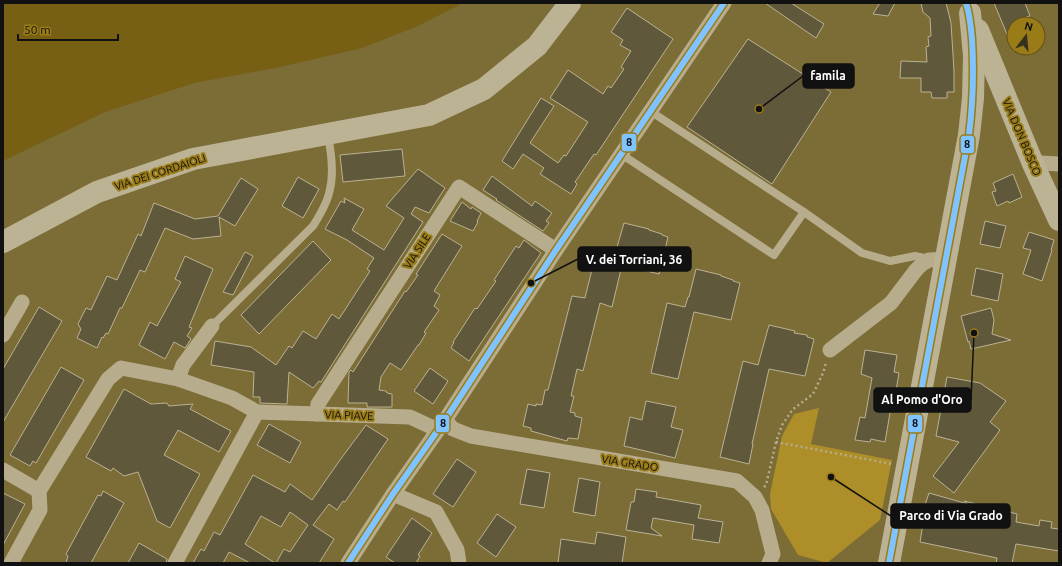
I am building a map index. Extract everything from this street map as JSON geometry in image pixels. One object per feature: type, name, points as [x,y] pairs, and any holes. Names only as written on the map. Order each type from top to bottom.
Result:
[{"type":"street","name":"VIA DEI CORDAIOLI","points":[[3,242],[97,192],[193,159],[429,115],[484,88],[536,46],[570,3]]},
{"type":"street","points":[[348,563],[556,250],[724,3]]},
{"type":"street","points":[[889,563],[907,470],[938,259],[964,164],[981,55],[968,8]]},
{"type":"street","name":"VIA DON BOSCO","points":[[981,55],[1008,105],[1059,220]]},
{"type":"street","points":[[972,107],[984,103],[1008,105]]},
{"type":"street","points":[[1034,166],[1041,163],[1059,164]]},
{"type":"street","name":"VIA SILE","points":[[316,414],[318,404],[459,187],[556,250]]},
{"type":"street","points":[[830,350],[891,303],[922,264],[938,259]]},
{"type":"street","points":[[3,335],[22,302]]},
{"type":"street","points":[[178,379],[183,365],[212,326]]},
{"type":"street","name":"VIA PIAVE","points":[[39,491],[108,379],[121,368],[178,379],[232,398],[257,412],[410,417],[441,425]]},
{"type":"street","points":[[175,563],[257,412]]},
{"type":"street","name":"VIA GRADO","points":[[441,425],[471,436],[736,480],[755,497],[762,510],[771,558]]},
{"type":"street","points":[[3,470],[39,491],[40,510],[12,563]]},
{"type":"street","points":[[393,494],[436,512],[457,550],[459,563]]},
{"type":"lane","points":[[650,111],[804,212],[862,253],[890,261],[915,256],[938,259]]},
{"type":"lane","points":[[212,326],[313,226],[320,215],[330,189],[331,150],[328,134]]},
{"type":"lane","points":[[621,154],[774,255],[804,212]]},
{"type":"path","points":[[755,497],[766,484],[776,442],[782,425],[793,409],[813,394],[823,373],[830,350]]},
{"type":"path","points":[[776,442],[889,463],[907,470]]},
{"type":"shaded area","points":[[3,3],[463,3],[418,26],[362,48],[280,67],[194,83],[105,112],[3,161]]},
{"type":"shaded area","points":[[819,408],[811,444],[892,460],[880,520],[827,563],[798,555],[771,509],[770,494],[782,436],[794,414]]},
{"type":"building","points":[[765,3],[791,3],[824,24],[816,38]]},
{"type":"building","points":[[880,3],[895,3],[888,16],[873,14]]},
{"type":"building","points":[[921,3],[946,3],[951,23],[954,71],[954,92],[947,92],[947,98],[932,98],[931,92],[921,92],[921,78],[900,78],[901,61],[927,62],[926,47],[929,46],[928,37],[931,36],[930,18],[923,12]]},
{"type":"building","points":[[994,3],[1025,3],[1030,16],[1006,16],[1006,32]]},
{"type":"building","points":[[627,8],[673,39],[596,155],[594,154],[575,182],[577,184],[571,194],[540,174],[544,168],[523,154],[513,169],[502,161],[541,98],[554,106],[530,143],[558,163],[564,155],[566,156],[588,122],[550,98],[568,70],[603,94],[608,86],[611,88],[624,69],[621,67],[631,51],[620,45],[623,40],[611,32]]},
{"type":"building","points":[[748,39],[831,92],[772,184],[687,127]]},
{"type":"building","points":[[402,149],[405,176],[343,182],[340,155]]},
{"type":"building","points":[[418,169],[445,188],[429,213],[415,207],[411,214],[423,222],[321,382],[319,381],[313,388],[289,372],[287,404],[260,403],[260,397],[253,397],[254,372],[211,365],[215,341],[251,347],[276,365],[289,346],[292,348],[303,331],[316,339],[332,314],[339,319],[370,271],[367,269],[374,258],[347,240],[325,229],[341,201],[345,203],[344,198],[364,209],[352,230],[384,250],[404,218],[386,206]]},
{"type":"building","points":[[1013,174],[1022,197],[1009,203],[1008,201],[997,206],[992,192],[996,191],[993,183]]},
{"type":"building","points":[[492,176],[532,206],[535,201],[552,213],[546,221],[549,223],[543,231],[483,190]]},
{"type":"building","points":[[298,177],[319,189],[303,218],[282,206]]},
{"type":"building","points":[[241,178],[258,189],[235,226],[219,217],[221,236],[193,239],[165,228],[145,272],[140,270],[108,334],[106,333],[103,338],[102,337],[97,348],[77,338],[81,329],[78,324],[86,308],[91,310],[107,276],[117,280],[138,234],[141,236],[154,203],[195,219],[218,216]]},
{"type":"building","points":[[462,202],[471,209],[472,207],[481,213],[473,231],[450,221]]},
{"type":"building","points":[[985,221],[1006,226],[1000,248],[980,244]]},
{"type":"building","points":[[624,223],[649,229],[668,237],[659,274],[622,265],[612,307],[600,303],[583,371],[577,369],[571,396],[574,396],[570,412],[575,413],[575,416],[582,418],[578,439],[568,438],[567,441],[531,431],[531,428],[523,426],[528,404],[536,406],[536,404],[542,405],[545,390],[548,390],[572,296],[585,298],[595,257],[613,261]]},
{"type":"building","points":[[1029,232],[1054,240],[1042,281],[1023,274],[1031,250],[1023,248]]},
{"type":"building","points":[[442,234],[462,246],[434,291],[440,295],[434,306],[439,310],[424,332],[426,333],[419,345],[401,370],[390,363],[381,377],[379,390],[392,394],[392,407],[367,407],[367,403],[348,403],[349,372],[351,370],[353,372],[405,291],[406,292],[418,275],[416,274]]},
{"type":"building","points":[[524,240],[541,253],[469,361],[451,348],[453,342],[475,308],[477,309],[496,281],[494,280],[516,246],[519,248]]},
{"type":"building","points":[[313,241],[331,260],[259,334],[241,315]]},
{"type":"building","points":[[245,252],[253,256],[233,295],[223,292]]},
{"type":"building","points":[[185,256],[213,269],[189,327],[192,328],[187,336],[191,339],[185,348],[174,342],[165,359],[139,345],[150,322],[157,326],[181,282],[175,279]]},
{"type":"building","points":[[976,268],[1003,274],[998,301],[971,295]]},
{"type":"building","points":[[696,269],[721,275],[740,283],[731,320],[694,312],[678,379],[651,373],[667,303],[685,307]]},
{"type":"building","points":[[39,307],[62,321],[3,422],[3,369]]},
{"type":"building","points":[[991,308],[994,320],[992,334],[1011,340],[971,349],[961,316]]},
{"type":"building","points":[[769,325],[795,331],[794,333],[807,335],[807,337],[814,339],[805,376],[769,369],[749,464],[720,457],[743,361],[758,365]]},
{"type":"building","points":[[865,350],[897,355],[894,372],[899,373],[885,442],[871,439],[870,442],[855,440],[860,417],[865,418],[872,378],[861,374]]},
{"type":"building","points":[[61,367],[84,380],[36,463],[33,461],[30,466],[10,455]]},
{"type":"building","points":[[430,368],[448,381],[433,404],[414,391]]},
{"type":"building","points":[[947,377],[980,383],[1006,401],[990,422],[1000,430],[954,493],[933,476],[959,442],[936,436]]},
{"type":"building","points":[[124,389],[151,404],[167,403],[169,406],[193,404],[190,409],[231,431],[219,452],[178,430],[164,455],[200,474],[170,528],[157,521],[138,472],[124,476],[113,468],[111,471],[86,457]]},
{"type":"building","points":[[646,401],[676,407],[671,427],[683,430],[675,458],[624,446],[630,417],[642,420]]},
{"type":"building","points":[[269,424],[301,442],[290,463],[257,445]]},
{"type":"building","points":[[366,425],[388,439],[345,502],[343,501],[337,510],[329,504],[313,525],[334,539],[319,563],[276,563],[284,549],[290,552],[308,525],[290,512],[281,527],[261,516],[245,544],[275,563],[250,563],[229,552],[223,563],[193,563],[201,549],[204,551],[214,532],[220,535],[253,475],[285,492],[290,484],[312,500]]},
{"type":"building","points":[[457,459],[476,472],[453,507],[433,494]]},
{"type":"building","points":[[527,469],[550,473],[544,508],[520,504]]},
{"type":"building","points":[[579,478],[600,482],[595,516],[573,512]]},
{"type":"building","points":[[636,489],[657,492],[656,497],[701,505],[698,518],[723,522],[719,543],[692,539],[694,525],[653,518],[651,528],[662,536],[626,530],[631,502],[634,502]]},
{"type":"building","points":[[103,491],[124,503],[91,563],[66,563],[68,556],[66,554],[98,495],[101,496]]},
{"type":"building","points":[[3,493],[25,504],[3,545]]},
{"type":"building","points":[[929,493],[968,504],[964,501],[1017,514],[1016,522],[1039,526],[1040,520],[1052,522],[1051,528],[1059,529],[1059,551],[1016,544],[1012,563],[996,563],[997,558],[920,542],[925,505]]},
{"type":"building","points":[[497,514],[516,527],[496,557],[477,543]]},
{"type":"building","points":[[412,518],[432,533],[418,555],[420,556],[416,563],[395,563],[386,557]]},
{"type":"building","points":[[597,532],[626,537],[622,563],[558,563],[561,539],[595,544]]},
{"type":"building","points":[[139,543],[167,559],[166,563],[128,563]]},
{"type":"transit line","name":"8","points":[[348,563],[393,494],[445,420],[556,250],[724,3]]},
{"type":"transit line","name":"8","points":[[889,563],[969,135],[973,63],[971,26],[966,3]]},
{"type":"place","name":"famila","points":[[759,109]]},
{"type":"place","name":"V. dei Torriani, 36","points":[[531,283]]},
{"type":"place","name":"Al Pomo d'Oro","points":[[974,333]]},
{"type":"place","name":"Parco di Via Grado","points":[[831,477]]}]
